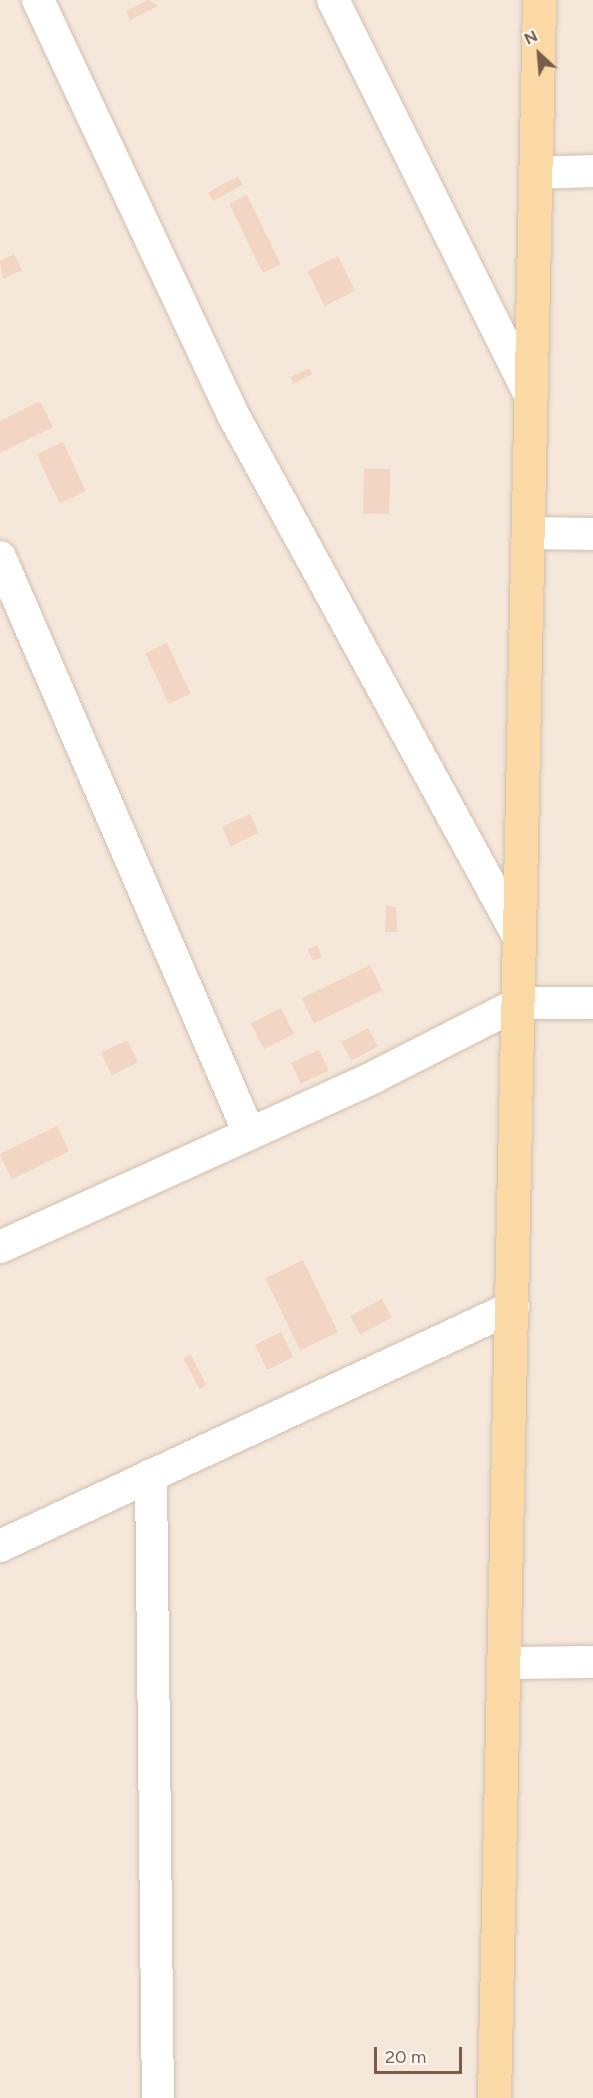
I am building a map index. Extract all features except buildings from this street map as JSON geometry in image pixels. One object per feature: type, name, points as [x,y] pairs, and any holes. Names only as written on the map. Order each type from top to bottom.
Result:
[{"type":"main road","points":[[494,2098],[506,1663],[519,1003],[517,934],[539,0]]},
{"type":"street","points":[[38,0],[236,420],[517,934]]},
{"type":"street","points":[[333,0],[531,397]]},
{"type":"street","points":[[535,172],[593,171]]},
{"type":"street","points":[[528,533],[593,534]]},
{"type":"street","points":[[0,557],[249,1133]]},
{"type":"street","points":[[0,1246],[249,1133],[519,1003],[593,1003]]},
{"type":"street","points":[[0,1546],[513,1307]]},
{"type":"street","points":[[151,1475],[158,2098]]},
{"type":"street","points":[[506,1663],[593,1662]]},
{"type":"shaded area","points":[[0,0],[593,0],[593,2098],[0,2098]]}]
